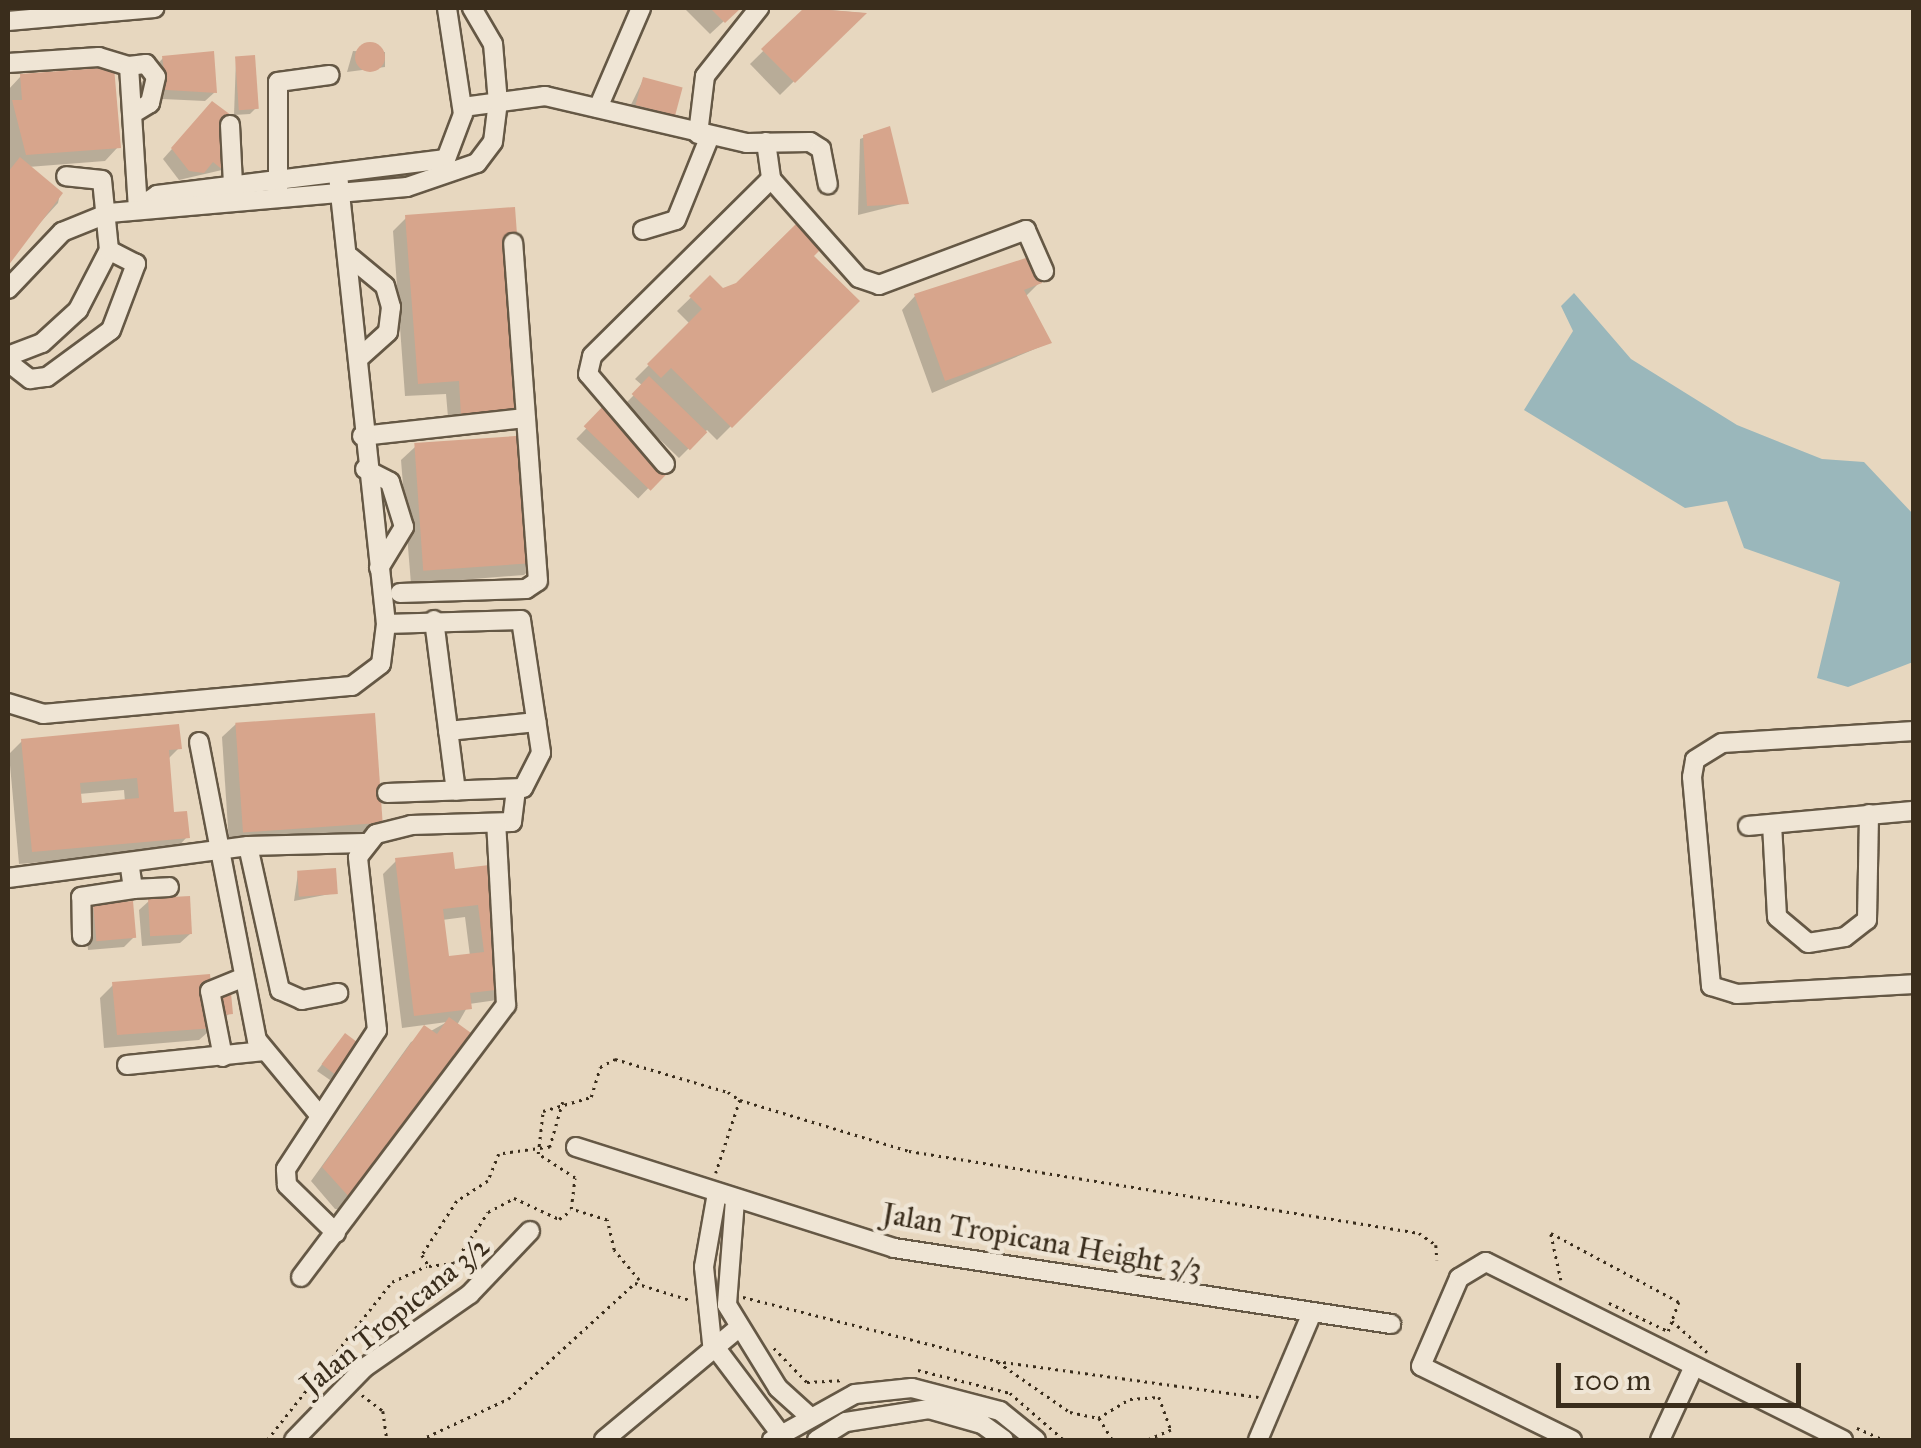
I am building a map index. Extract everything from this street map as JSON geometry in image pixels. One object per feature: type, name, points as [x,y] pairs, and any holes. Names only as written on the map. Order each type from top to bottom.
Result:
[{"type":"street","points":[[8,21],[154,8]]},
{"type":"street","points":[[447,8],[463,107],[455,151],[466,168]]},
{"type":"street","points":[[8,289],[62,232],[109,213],[466,168],[490,150],[498,103],[493,44],[472,8]]},
{"type":"street","points":[[598,108],[640,8]]},
{"type":"street","points":[[643,230],[676,220],[704,135],[705,76],[759,8]]},
{"type":"street","points":[[8,63],[100,57],[128,66],[146,64],[156,76],[150,103],[138,111],[138,208]]},
{"type":"street","points":[[278,191],[278,82],[330,74]]},
{"type":"street","points":[[463,107],[545,96],[704,135],[810,142],[821,150],[828,184]]},
{"type":"street","points":[[230,124],[233,184]]},
{"type":"street","points":[[766,142],[771,179],[859,278],[879,285],[1016,231],[1034,238],[1044,271]]},
{"type":"street","points":[[339,185],[455,151]]},
{"type":"street","points":[[66,176],[102,180],[109,213],[109,250],[78,310],[42,344],[8,359],[30,379],[47,378],[111,330],[136,264],[109,250]]},
{"type":"street","points":[[665,464],[588,374],[592,356],[771,179]]},
{"type":"street","points":[[138,208],[157,195],[233,184],[278,191]]},
{"type":"street","points":[[8,702],[44,714],[352,686],[381,664],[386,624],[365,469],[350,257],[339,185]]},
{"type":"street","points":[[400,593],[502,590],[538,580],[542,561],[525,418],[513,243]]},
{"type":"street","points":[[350,257],[386,286],[390,307],[388,332],[359,358]]},
{"type":"street","points":[[362,436],[525,418]]},
{"type":"street","points":[[365,469],[390,482],[404,527],[378,568]]},
{"type":"street","points":[[502,590],[505,617]]},
{"type":"street","points":[[386,624],[505,617],[528,628],[538,722],[534,776],[516,789],[387,793]]},
{"type":"street","points":[[434,620],[456,791]]},
{"type":"street","points":[[448,731],[538,722]]},
{"type":"street","points":[[1914,731],[1722,743],[1695,760],[1692,777],[1711,986],[1736,994],[1914,984]]},
{"type":"street","points":[[199,742],[239,979],[264,1051],[320,1116]]},
{"type":"street","points":[[8,878],[248,846],[364,843],[412,824],[496,823],[518,811],[516,789]]},
{"type":"street","points":[[1748,826],[1914,811]]},
{"type":"street","points":[[1772,824],[1777,917],[1808,942],[1845,938],[1868,920],[1869,814]]},
{"type":"street","points":[[301,1277],[506,1005],[496,823]]},
{"type":"street","points":[[336,1233],[287,1185],[292,1152],[377,1030],[364,843]]},
{"type":"street","points":[[248,846],[280,990],[302,1000],[338,993]]},
{"type":"street","points":[[130,862],[133,889]]},
{"type":"street","points":[[82,936],[81,896],[169,887]]},
{"type":"street","points":[[223,1057],[210,991],[239,979]]},
{"type":"street","points":[[127,1065],[264,1051]]},
{"type":"street","name":"Jalan Tropicana Height 3/3","points":[[576,1147],[894,1248],[1391,1324]]},
{"type":"street","points":[[713,1192],[704,1267],[712,1343],[779,1438],[806,1414],[856,1394],[912,1388],[1000,1411],[1036,1440]]},
{"type":"street","points":[[735,1200],[724,1268],[726,1296],[737,1329],[778,1388],[806,1414]]},
{"type":"street","name":"Jalan Tropicana 3/2","points":[[294,1440],[364,1368],[470,1294],[530,1231]]},
{"type":"street","points":[[1572,1440],[1422,1366],[1468,1272],[1486,1262],[1694,1366],[1848,1433]]},
{"type":"street","points":[[704,1267],[724,1268]]},
{"type":"street","points":[[1258,1440],[1312,1314]]},
{"type":"street","points":[[604,1440],[712,1343],[737,1329]]},
{"type":"street","points":[[1660,1440],[1694,1366]]},
{"type":"street","points":[[757,1405],[778,1388]]},
{"type":"street","points":[[817,1440],[863,1418],[929,1409],[982,1424],[1004,1440]]},
{"type":"path","points":[[538,1154],[538,1122],[563,1100],[591,1097],[600,1067],[615,1059],[909,1151],[1419,1233],[1436,1245],[1437,1260]]},
{"type":"path","points":[[538,1154],[558,1136],[563,1100]]},
{"type":"path","points":[[713,1192],[740,1100]]},
{"type":"path","points":[[267,1440],[392,1282],[464,1255],[488,1212],[514,1198],[559,1219],[571,1209],[575,1178],[538,1154],[499,1154],[488,1181],[456,1201],[424,1245],[429,1266]]},
{"type":"path","points":[[571,1209],[608,1220],[614,1250],[640,1281],[674,1300],[705,1299]]},
{"type":"path","points":[[1578,1288],[1560,1280],[1551,1233],[1680,1302],[1668,1330],[1596,1296]]},
{"type":"path","points":[[420,1440],[508,1398],[640,1281]]},
{"type":"path","points":[[726,1296],[996,1361],[1276,1400]]},
{"type":"path","points":[[1672,1321],[1712,1356]]},
{"type":"path","points":[[996,1361],[1070,1412],[1098,1418],[1147,1394]]},
{"type":"path","points":[[1147,1394],[1148,1382]]},
{"type":"path","points":[[356,1394],[377,1400],[388,1440]]},
{"type":"path","points":[[1147,1394],[1173,1418],[1171,1430],[1148,1440]]},
{"type":"path","points":[[1098,1418],[1112,1440]]},
{"type":"path","points":[[1848,1433],[1884,1440]]},
{"type":"water","points":[[1574,293],[1631,359],[1737,425],[1822,459],[1864,462],[1913,514],[1913,662],[1848,687],[1817,678],[1840,582],[1744,548],[1727,501],[1685,508],[1524,410],[1573,331],[1561,306]]},
{"type":"building","points":[[710,8],[741,8],[725,23]]},
{"type":"building","points":[[804,8],[867,13],[795,83],[761,49]]},
{"type":"building","points":[[370,42],[381,46],[385,57],[381,68],[370,72],[359,68],[355,57],[359,46]]},
{"type":"building","points":[[214,51],[217,93],[150,89],[149,72],[164,70],[162,56]]},
{"type":"building","points":[[255,55],[259,109],[239,110],[235,56]]},
{"type":"building","points":[[114,67],[121,148],[26,155],[12,100],[22,100],[20,74]]},
{"type":"building","points":[[643,77],[683,88],[675,116],[635,105]]},
{"type":"building","points":[[212,101],[239,121],[222,150],[234,159],[224,171],[213,162],[204,173],[189,171],[171,148]]},
{"type":"building","points":[[890,126],[909,204],[867,206],[863,135]]},
{"type":"building","points":[[20,157],[63,193],[8,266],[8,172]]},
{"type":"building","points":[[515,207],[530,412],[461,416],[459,381],[418,384],[405,215]]},
{"type":"building","points":[[797,223],[822,248],[814,256],[860,301],[732,428],[671,368],[661,378],[647,364],[702,309],[689,296],[710,275],[723,288],[736,283]]},
{"type":"building","points":[[1032,256],[1042,283],[1024,290],[1052,343],[945,381],[914,294]]},
{"type":"building","points":[[649,376],[707,432],[690,450],[632,394]]},
{"type":"building","points":[[608,401],[675,466],[651,491],[584,426]]},
{"type":"building","points":[[530,435],[539,563],[423,571],[414,443]]},
{"type":"building","points":[[375,713],[383,823],[243,832],[235,723]]},
{"type":"building","points":[[179,724],[182,749],[169,750],[174,812],[187,811],[190,838],[32,852],[21,739]],"holes":[[[137,778],[139,798],[82,803],[80,783]]]},
{"type":"building","points":[[453,852],[455,869],[498,864],[513,988],[470,993],[472,1009],[414,1016],[395,858]],"holes":[[[478,905],[484,952],[449,956],[443,909]]]},
{"type":"building","points":[[336,868],[338,894],[299,897],[297,871]]},
{"type":"building","points":[[190,896],[192,934],[150,936],[148,898]]},
{"type":"building","points":[[133,901],[136,938],[96,941],[93,904]]},
{"type":"building","points":[[210,974],[212,995],[231,993],[233,1014],[214,1016],[215,1028],[117,1035],[112,982]]},
{"type":"building","points":[[449,1017],[478,1038],[350,1198],[322,1167],[424,1025],[437,1034]]},
{"type":"building","points":[[345,1033],[361,1045],[338,1076],[322,1064]]}]
